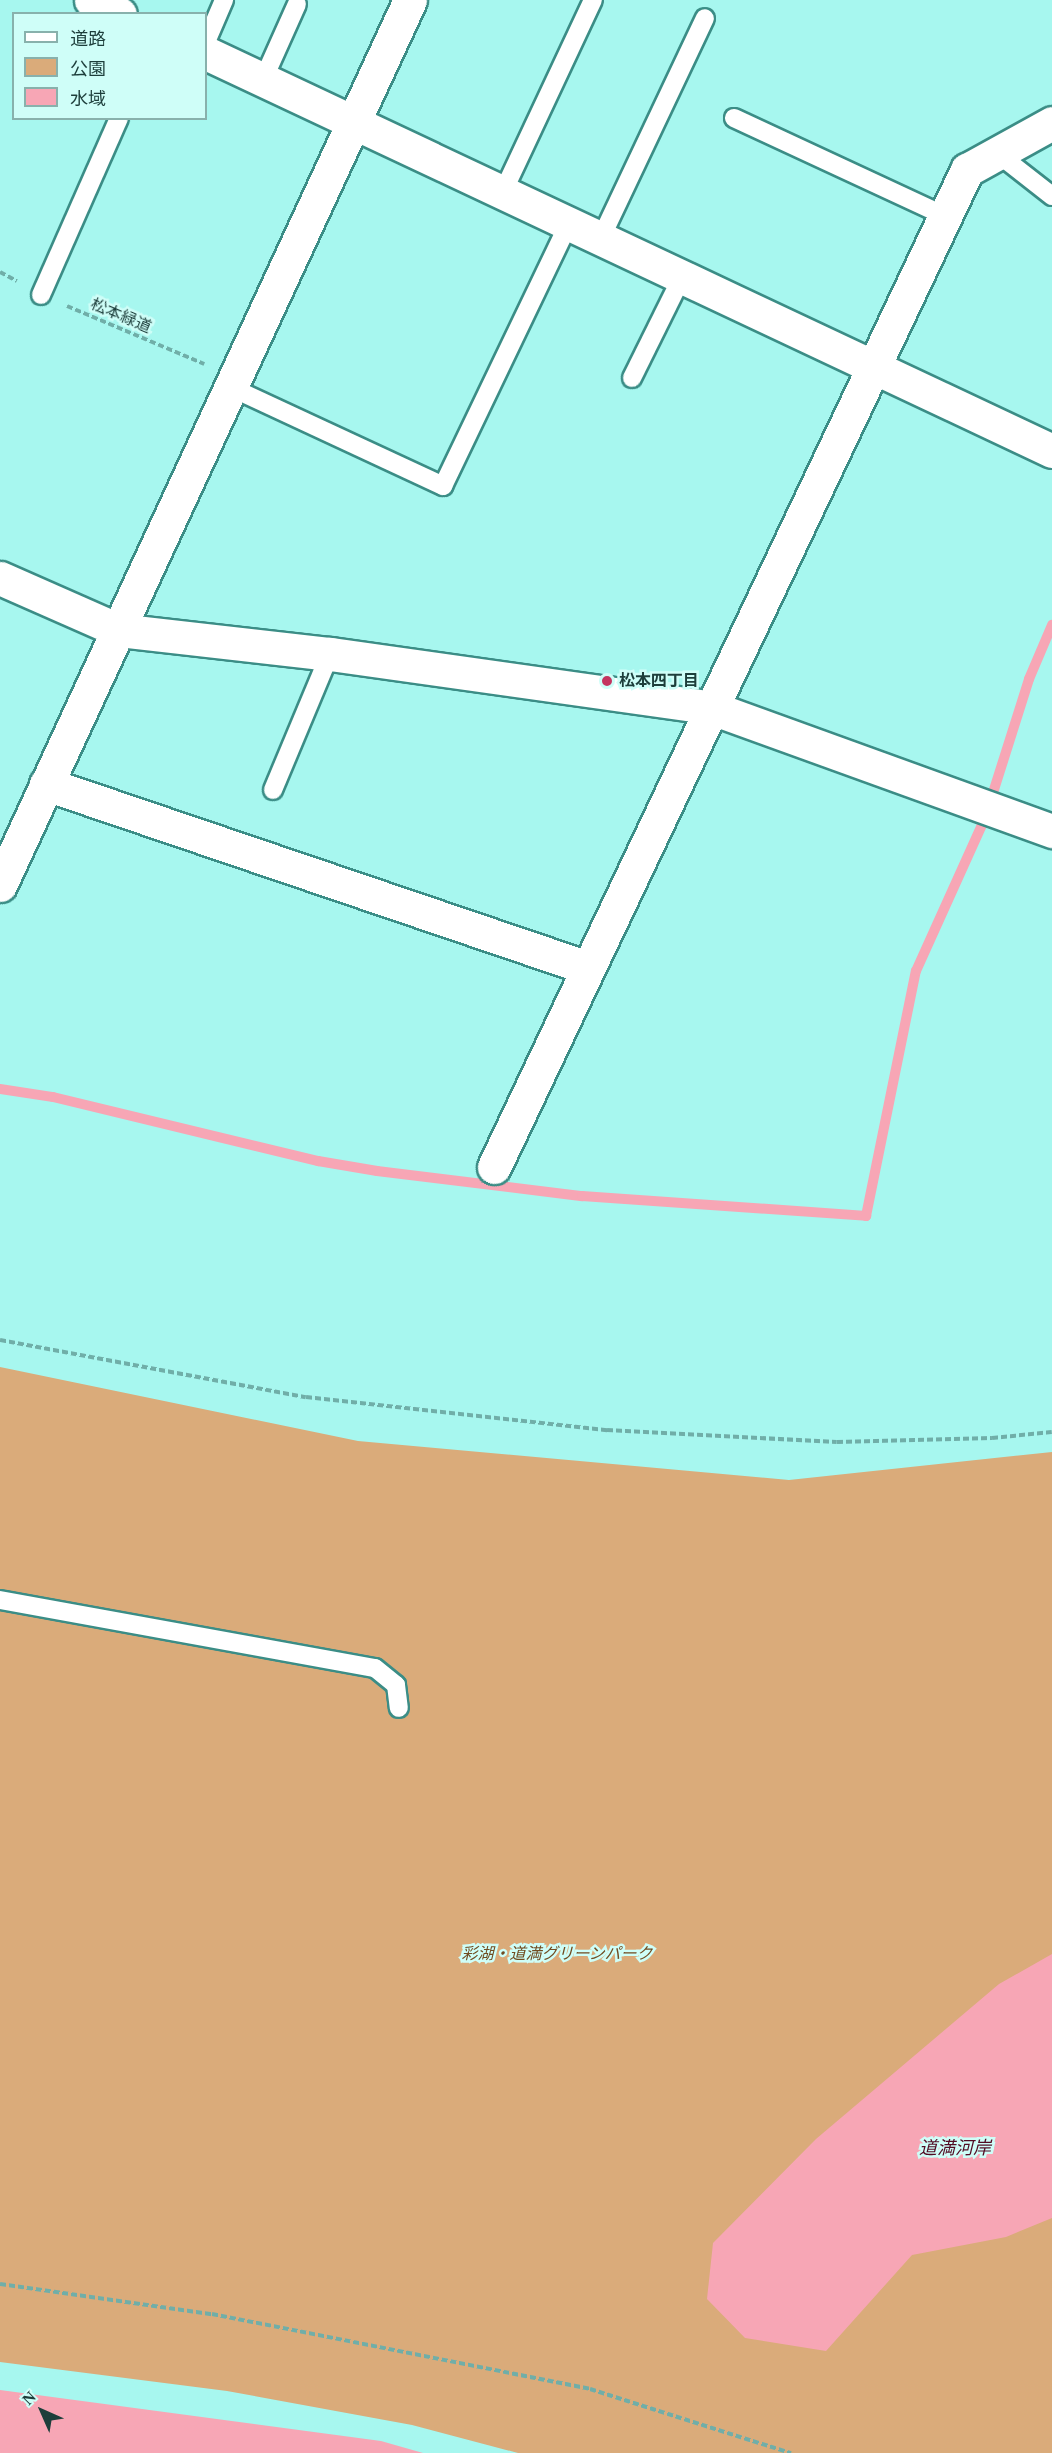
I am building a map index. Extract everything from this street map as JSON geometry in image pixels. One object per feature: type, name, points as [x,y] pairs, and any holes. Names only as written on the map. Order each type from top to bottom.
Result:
[{"type":"street","points":[[0,885],[410,0]]},
{"type":"street","points":[[207,53],[1052,451]]},
{"type":"street","points":[[494,1167],[967,170],[1052,123]]},
{"type":"street","points":[[0,578],[118,630],[330,654],[712,708],[1051,827]]},
{"type":"street","points":[[46,784],[588,968]]},
{"type":"lane","points":[[207,40],[224,0]]},
{"type":"lane","points":[[503,192],[593,0]]},
{"type":"lane","points":[[262,80],[297,4]]},
{"type":"lane","points":[[601,238],[705,18]]},
{"type":"lane","points":[[734,118],[945,216]]},
{"type":"lane","points":[[40,295],[118,120]]},
{"type":"lane","points":[[997,153],[1052,196]]},
{"type":"lane","points":[[232,382],[443,486],[569,224]]},
{"type":"lane","points":[[632,378],[682,277]]},
{"type":"lane","points":[[273,790],[330,654]]},
{"type":"lane","points":[[0,1600],[375,1668],[396,1685],[399,1708]]},
{"type":"path","name":"松本緑道","points":[[0,272],[40,295],[232,382]]},
{"type":"path","points":[[0,1340],[317,1399],[607,1430],[837,1443],[992,1438],[1052,1432]]},
{"type":"path","points":[[0,2284],[223,2316],[590,2389],[791,2453]]},
{"type":"green space","name":"彩湖・道満グリーンパーク","points":[[0,1367],[358,1441],[789,1480],[1052,1452],[1052,2453],[518,2453],[412,2425],[227,2391],[0,2362]]},
{"type":"water","name":"道満河岸","points":[[1052,1954],[1052,2218],[1006,2237],[912,2255],[826,2351],[745,2338],[707,2299],[713,2243],[816,2139],[999,1984]]},
{"type":"water","points":[[0,2390],[381,2441],[423,2453],[0,2453]]},
{"type":"waterway","points":[[0,1089],[53,1097],[318,1161],[377,1171],[582,1196],[866,1216],[916,971],[985,818],[1029,679],[1052,625]]},
{"type":"place","name":"松本四丁目","points":[[607,681]]}]
